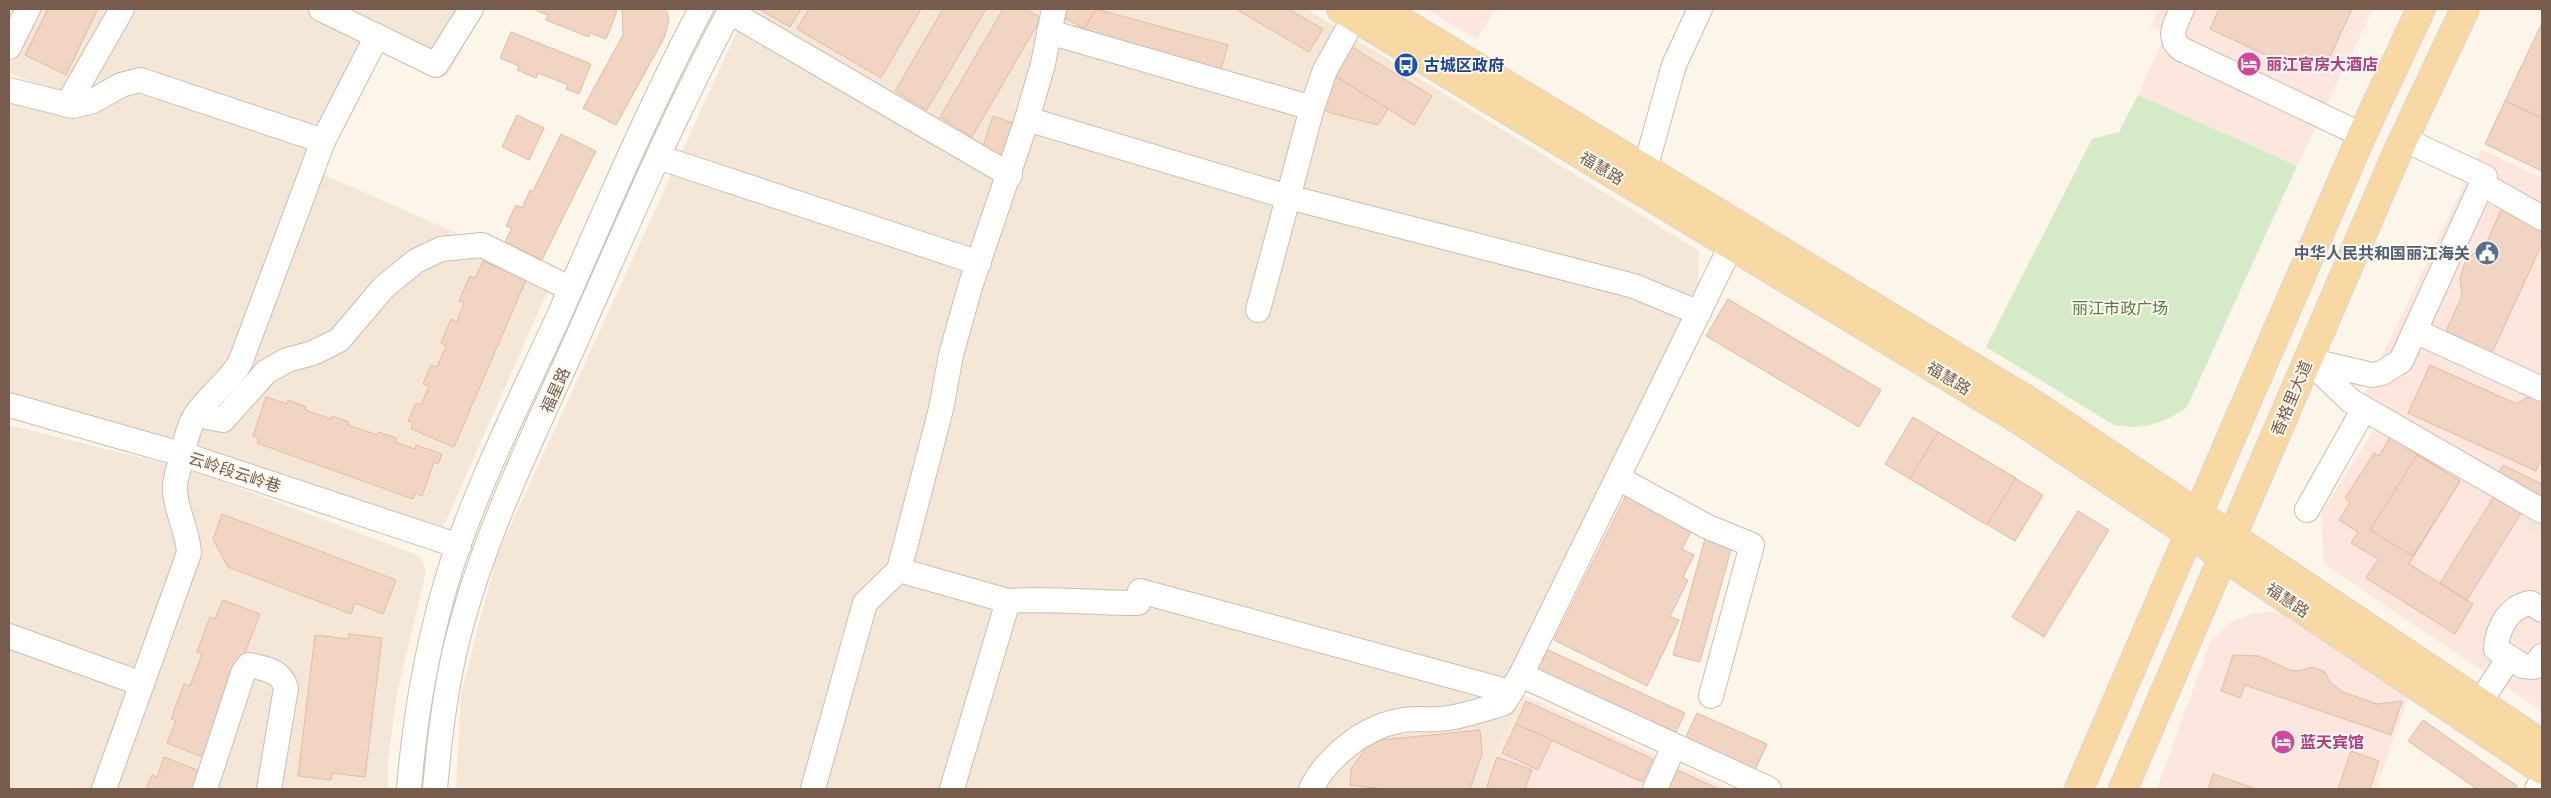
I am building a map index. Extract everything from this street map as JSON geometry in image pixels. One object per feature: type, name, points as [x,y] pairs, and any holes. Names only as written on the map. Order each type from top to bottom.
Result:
[{"type":"main road","name":"福慧路","points":[[1381,9],[2032,403],[2194,524],[2542,770]]},
{"type":"main road","points":[[2079,789],[2362,135],[2421,9]]},
{"type":"main road","name":"香格里大道","points":[[2123,789],[2403,139],[2465,9]]},
{"type":"main road","name":"福慧路","points":[[1348,13],[2020,421],[2194,524]]},
{"type":"main road","name":"福慧路","points":[[2227,547],[2480,702],[2542,744]]},
{"type":"street","points":[[9,47],[28,9]]},
{"type":"street","points":[[66,105],[122,9]]},
{"type":"street","points":[[321,9],[436,65],[471,9]]},
{"type":"street","name":"福星路","points":[[409,789],[427,657],[438,612],[459,546],[571,288],[677,55],[701,9]]},
{"type":"street","points":[[813,789],[866,604],[899,570],[941,409],[951,355],[979,263],[1010,175],[1027,119],[1043,64],[1054,9]]},
{"type":"street","points":[[1645,169],[1674,65],[1700,9]]},
{"type":"street","points":[[2182,9],[2172,32],[2174,42],[2181,49],[2362,135]]},
{"type":"street","points":[[731,10],[1010,175]]},
{"type":"street","name":"福星路","points":[[435,789],[452,662],[463,619],[488,541],[658,157],[700,66],[731,10]]},
{"type":"street","points":[[1258,310],[1312,108],[1348,13]]},
{"type":"street","points":[[1049,32],[1312,108]]},
{"type":"street","points":[[104,789],[189,554],[188,540],[178,511],[174,488],[187,434],[196,415],[211,396],[226,383],[240,363],[323,141],[377,36]]},
{"type":"street","points":[[9,90],[73,106],[93,101],[121,84],[140,80],[323,141]]},
{"type":"street","points":[[1027,119],[1288,198],[1634,286],[1699,313]]},
{"type":"street","points":[[2308,360],[2362,374],[2382,373],[2401,361],[2486,177],[2403,139]]},
{"type":"street","points":[[658,157],[979,263]]},
{"type":"street","points":[[2482,184],[2542,218]]},
{"type":"street","points":[[196,415],[223,420],[266,372],[287,360],[327,347],[339,340],[384,287],[416,261],[441,249],[482,245],[571,288]]},
{"type":"street","points":[[1311,789],[1336,756],[1350,744],[1382,726],[1400,720],[1447,718],[1504,703],[1618,478],[1731,246]]},
{"type":"street","points":[[2415,331],[2542,389]]},
{"type":"street","points":[[2308,360],[2351,401],[2542,511]]},
{"type":"street","name":"云岭段云岭巷","points":[[9,405],[183,454],[459,546]]},
{"type":"street","points":[[2307,510],[2364,409]]},
{"type":"street","points":[[1618,478],[1706,526],[1752,545],[1711,696]]},
{"type":"street","points":[[899,570],[1008,601],[1049,598],[1077,603],[1138,603],[1140,591],[1515,684],[1674,746],[1765,789]]},
{"type":"street","points":[[952,789],[1008,601]]},
{"type":"street","points":[[2542,610],[2531,603],[2514,608],[2497,634],[2496,649],[2523,666],[2534,667],[2542,656]]},
{"type":"street","points":[[9,636],[142,684]]},
{"type":"street","points":[[2480,702],[2509,658]]},
{"type":"street","points":[[205,789],[243,673],[249,665],[274,671],[283,679],[286,688],[268,789]]},
{"type":"street","points":[[1655,789],[1674,746]]},
{"type":"street","points":[[2536,789],[2542,781]]},
{"type":"shaded area","points":[[38,9],[474,9],[481,16],[447,75],[383,44],[320,173],[461,235],[486,238],[558,267],[442,530],[223,457],[9,393],[9,97],[62,94],[9,73],[9,66]]},
{"type":"shaded area","points":[[749,9],[1307,9],[1699,251],[1698,289],[1529,687],[1497,747],[1483,789],[456,789],[461,694],[497,555],[739,27]]},
{"type":"shaded area","points":[[1426,9],[1495,9],[1477,39]]},
{"type":"shaded area","name":"丽江官房大酒店","points":[[2158,9],[2373,9],[2297,166],[2138,95],[2166,33],[2151,27]]},
{"type":"shaded area","name":"中华人民共和国丽江海关","points":[[2481,149],[2542,178],[2542,498],[2363,396]]},
{"type":"shaded area","points":[[2378,424],[2535,511],[2524,528],[2542,540],[2542,711],[2324,564],[2321,513]]},
{"type":"shaded area","points":[[9,425],[194,471],[420,556],[426,572],[397,693],[388,761],[388,789],[9,789]]},
{"type":"shaded area","points":[[2542,499],[2542,540],[2524,528]]},
{"type":"shaded area","name":"蓝天宾馆","points":[[2255,613],[2281,613],[2409,695],[2376,789],[2157,789],[2210,642],[2231,622]]},
{"type":"shaded area","points":[[1524,695],[1729,789],[1483,789],[1497,747]]},
{"type":"green space","name":"丽江市政广场","points":[[2138,95],[2297,166],[2187,407],[2170,418],[2134,427],[2114,425],[1986,347],[2092,139],[2119,132]]},
{"type":"building","points":[[48,9],[98,9],[66,75],[25,55]]},
{"type":"building","points":[[538,9],[612,9],[617,11],[606,39],[590,33],[589,37],[546,20],[548,15],[537,11]]},
{"type":"building","points":[[622,9],[666,9],[669,20],[664,38],[616,125],[583,108],[623,35]]},
{"type":"building","points":[[759,9],[801,9],[790,27]]},
{"type":"building","points":[[809,9],[921,9],[881,78],[797,29]]},
{"type":"building","points":[[943,9],[986,9],[927,110],[895,91]]},
{"type":"building","points":[[1003,9],[1026,9],[1041,18],[972,137],[940,117]]},
{"type":"building","points":[[1064,9],[1096,9],[1084,29],[1060,15]]},
{"type":"building","points":[[1096,9],[1228,45],[1221,69],[1084,29]]},
{"type":"building","points":[[1236,9],[1288,9],[1323,29],[1309,52]]},
{"type":"building","points":[[2219,9],[2352,9],[2327,63],[2308,54],[2300,71],[2210,29]]},
{"type":"building","points":[[2542,23],[2542,118],[2505,101]]},
{"type":"building","points":[[511,32],[591,64],[579,94],[566,89],[568,85],[538,73],[536,78],[517,70],[519,66],[500,58]]},
{"type":"building","points":[[1352,47],[1432,96],[1414,125],[1335,76]]},
{"type":"building","points":[[1335,76],[1388,109],[1378,125],[1331,113],[1319,107]]},
{"type":"building","points":[[2505,101],[2542,118],[2542,171],[2485,144]]},
{"type":"building","points":[[517,115],[544,128],[529,160],[502,147]]},
{"type":"building","points":[[993,116],[1019,125],[1007,162],[981,152]]},
{"type":"building","points":[[561,134],[596,151],[542,260],[505,242],[512,228],[506,226],[516,205],[522,208],[530,190],[533,191]]},
{"type":"building","points":[[2502,208],[2542,227],[2542,244],[2492,353],[2446,331],[2462,296],[2460,279],[2465,262],[2477,250],[2485,246]]},
{"type":"building","points":[[483,261],[526,280],[454,447],[411,429],[413,423],[408,421],[416,403],[421,405],[429,386],[423,384],[431,365],[437,367],[446,346],[441,343],[451,319],[457,322],[464,303],[459,301],[470,276],[475,278]]},
{"type":"building","points":[[1728,299],[1881,390],[1859,427],[1706,336]]},
{"type":"building","points":[[2430,365],[2517,404],[2528,397],[2542,401],[2542,457],[2536,471],[2408,413]]},
{"type":"building","points":[[266,397],[287,404],[288,400],[306,407],[305,410],[331,419],[332,416],[349,422],[348,425],[377,435],[378,432],[396,438],[395,442],[415,449],[416,445],[442,454],[438,464],[434,462],[422,496],[415,493],[413,499],[257,443],[259,439],[253,436]]},
{"type":"building","points":[[1913,417],[2043,495],[2015,541],[1885,464]]},
{"type":"building","points":[[1938,432],[2016,478],[1987,525],[1910,479]]},
{"type":"building","points":[[2390,437],[2460,481],[2409,564],[2473,604],[2455,634],[2366,578],[2378,559],[2351,543],[2358,532],[2339,520],[2350,502],[2345,498],[2374,453],[2379,456]]},
{"type":"building","points":[[2417,455],[2460,481],[2413,556],[2370,530]]},
{"type":"building","points":[[2503,465],[2542,484],[2542,497],[2498,475]]},
{"type":"building","points":[[2498,490],[2525,507],[2467,600],[2440,583]]},
{"type":"building","points":[[1627,493],[1694,526],[1682,549],[1694,555],[1683,577],[1688,580],[1670,616],[1679,620],[1647,686],[1554,640]]},
{"type":"building","points":[[2078,511],[2109,530],[2044,637],[2012,617]]},
{"type":"building","points":[[222,514],[396,580],[383,614],[355,603],[351,614],[228,567],[213,539]]},
{"type":"building","points":[[1706,535],[1733,542],[1700,662],[1673,655]]},
{"type":"building","points":[[223,600],[260,614],[205,758],[167,743],[176,721],[171,719],[184,684],[190,686],[202,654],[197,652],[210,617],[215,619]]},
{"type":"building","points":[[349,634],[382,638],[365,777],[332,773],[331,780],[298,776],[315,635],[348,639]]},
{"type":"building","points":[[1546,649],[1685,713],[1676,732],[1537,670]]},
{"type":"building","points":[[2233,655],[2259,656],[2290,670],[2299,671],[2312,667],[2324,671],[2331,683],[2343,692],[2377,704],[2402,701],[2391,735],[2245,685],[2240,698],[2221,691]]},
{"type":"building","points":[[1526,701],[1653,759],[1642,782],[1516,724]]},
{"type":"building","points":[[1697,713],[1767,744],[1755,770],[1685,739]]},
{"type":"building","points":[[2423,720],[2517,786],[2515,789],[2477,789],[2408,741]]},
{"type":"building","points":[[1516,724],[1552,740],[1538,770],[1502,753]]},
{"type":"building","points":[[1480,730],[1482,754],[1470,789],[1383,789],[1350,785],[1351,769],[1371,741]]},
{"type":"building","points":[[2351,751],[2379,761],[2370,789],[2338,789]]},
{"type":"building","points":[[164,757],[202,772],[195,789],[146,789],[152,775],[157,777]]},
{"type":"building","points":[[1497,757],[1532,770],[1525,789],[1486,789]]},
{"type":"building","points":[[1675,769],[1719,789],[1665,789]]},
{"type":"building","points":[[2213,774],[2256,789],[2208,789]]},
{"type":"place","name":"丽江官房大酒店","points":[[2249,64]]},
{"type":"place","name":"古城区政府","points":[[1406,65]]},
{"type":"place","name":"中华人民共和国丽江海关","points":[[2487,253]]},
{"type":"place","name":"蓝天宾馆","points":[[2283,742]]}]
